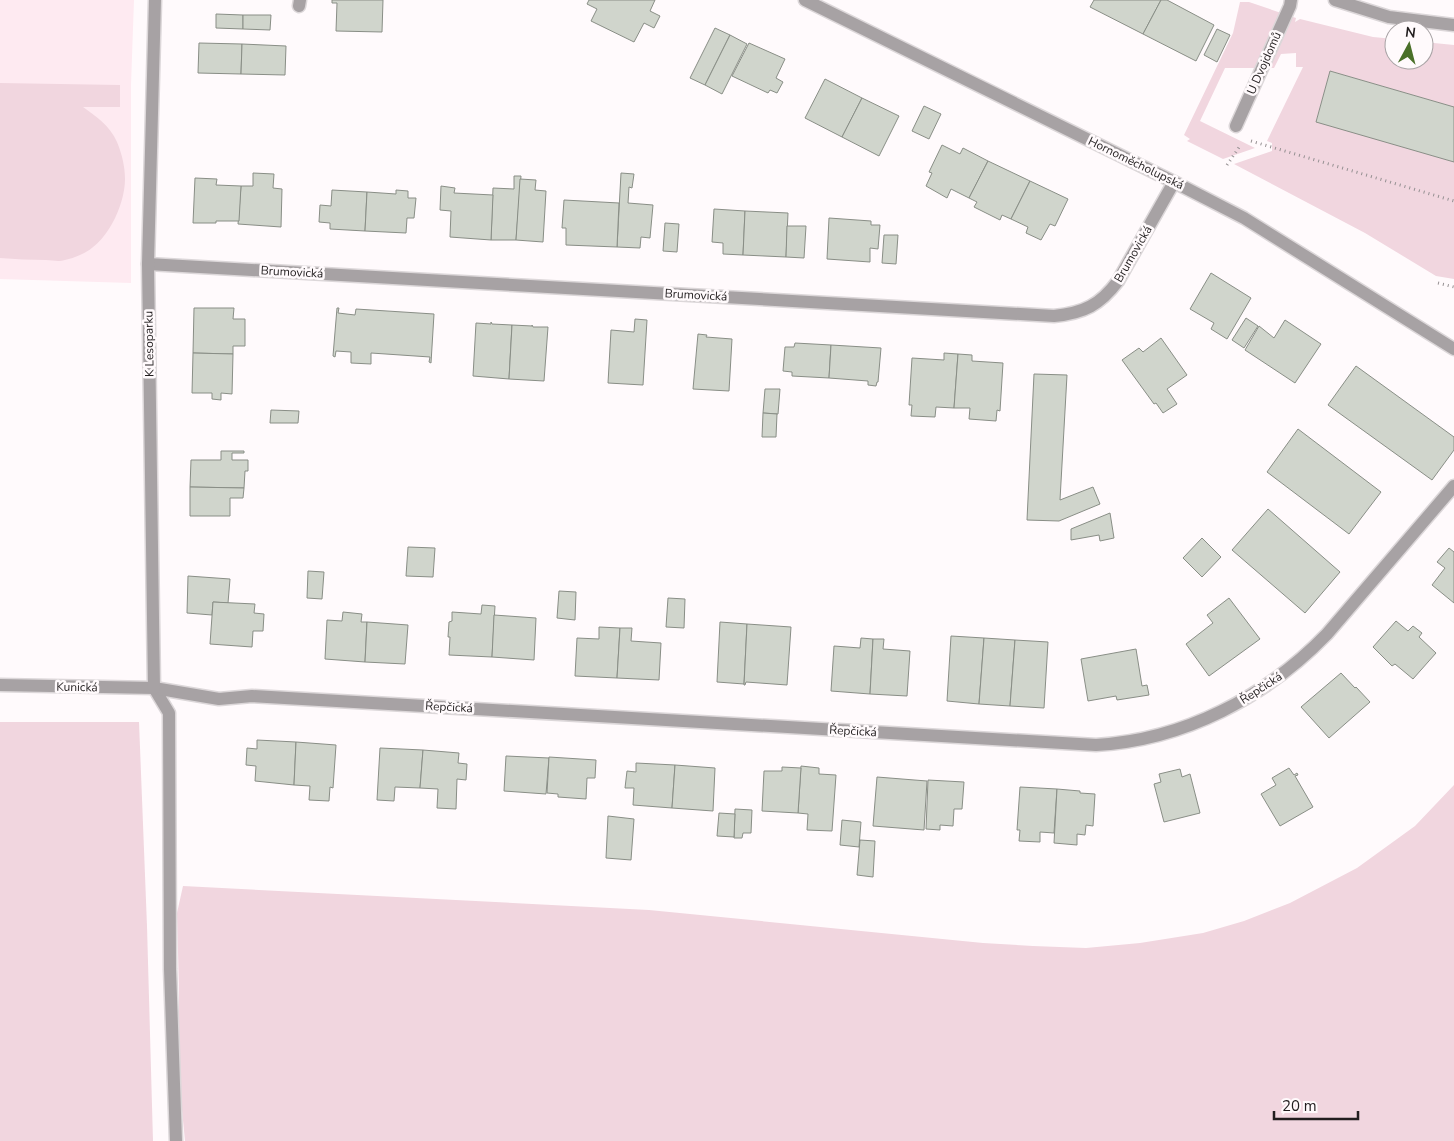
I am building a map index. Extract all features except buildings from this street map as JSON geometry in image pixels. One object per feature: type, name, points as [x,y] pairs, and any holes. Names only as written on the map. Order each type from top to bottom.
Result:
[{"type":"street","name":"K Lesoparku","points":[[154,688],[148,264],[155,0]]},
{"type":"street","name":"Hornoměcholupská","points":[[805,0],[1244,218],[1454,349]]},
{"type":"street","name":"U Dvojdomů","points":[[1236,126],[1291,0]]},
{"type":"street","points":[[1335,0],[1389,17],[1454,25]]},
{"type":"street","name":"Brumovická","points":[[148,264],[1054,316],[1081,311],[1097,302],[1112,289],[1174,182]]},
{"type":"street","name":"Řepčická","points":[[154,688],[219,699],[252,696],[1086,745],[1121,743],[1172,732],[1220,712],[1244,700],[1288,670],[1308,654],[1327,634],[1454,486]]},
{"type":"street","name":"Kunická","points":[[0,685],[154,688]]},
{"type":"street","points":[[154,688],[169,713],[170,969],[176,1141]]},
{"type":"path","points":[[1227,165],[1244,139],[1454,201]]},
{"type":"path","points":[[1438,283],[1454,286]]},
{"type":"shaded area","points":[[0,0],[134,0],[131,85],[131,283],[0,279]]},
{"type":"shaded area","points":[[1240,2],[1249,2],[1296,18],[1295,22],[1300,19],[1384,38],[1384,70],[1434,70],[1434,43],[1454,45],[1454,107],[1330,71],[1316,121],[1454,162],[1454,279],[1436,276],[1365,233],[1234,164],[1272,151],[1272,143],[1267,141],[1303,67],[1296,67],[1296,53],[1281,54],[1274,68],[1225,68],[1200,121],[1255,148],[1223,159],[1187,141],[1190,139],[1184,135],[1233,33]]},
{"type":"shaded area","points":[[0,83],[120,85],[120,107],[83,107],[103,122],[114,136],[122,156],[125,179],[122,201],[106,234],[98,243],[80,255],[60,261],[0,258]]},
{"type":"shaded area","points":[[0,722],[139,722],[153,1141],[0,1141]]},
{"type":"shaded area","points":[[1454,785],[1454,1141],[185,1141],[179,1079],[177,913],[183,886],[649,910],[983,943],[1086,948],[1140,943],[1203,933],[1244,921],[1290,903],[1357,868],[1415,826]]}]
